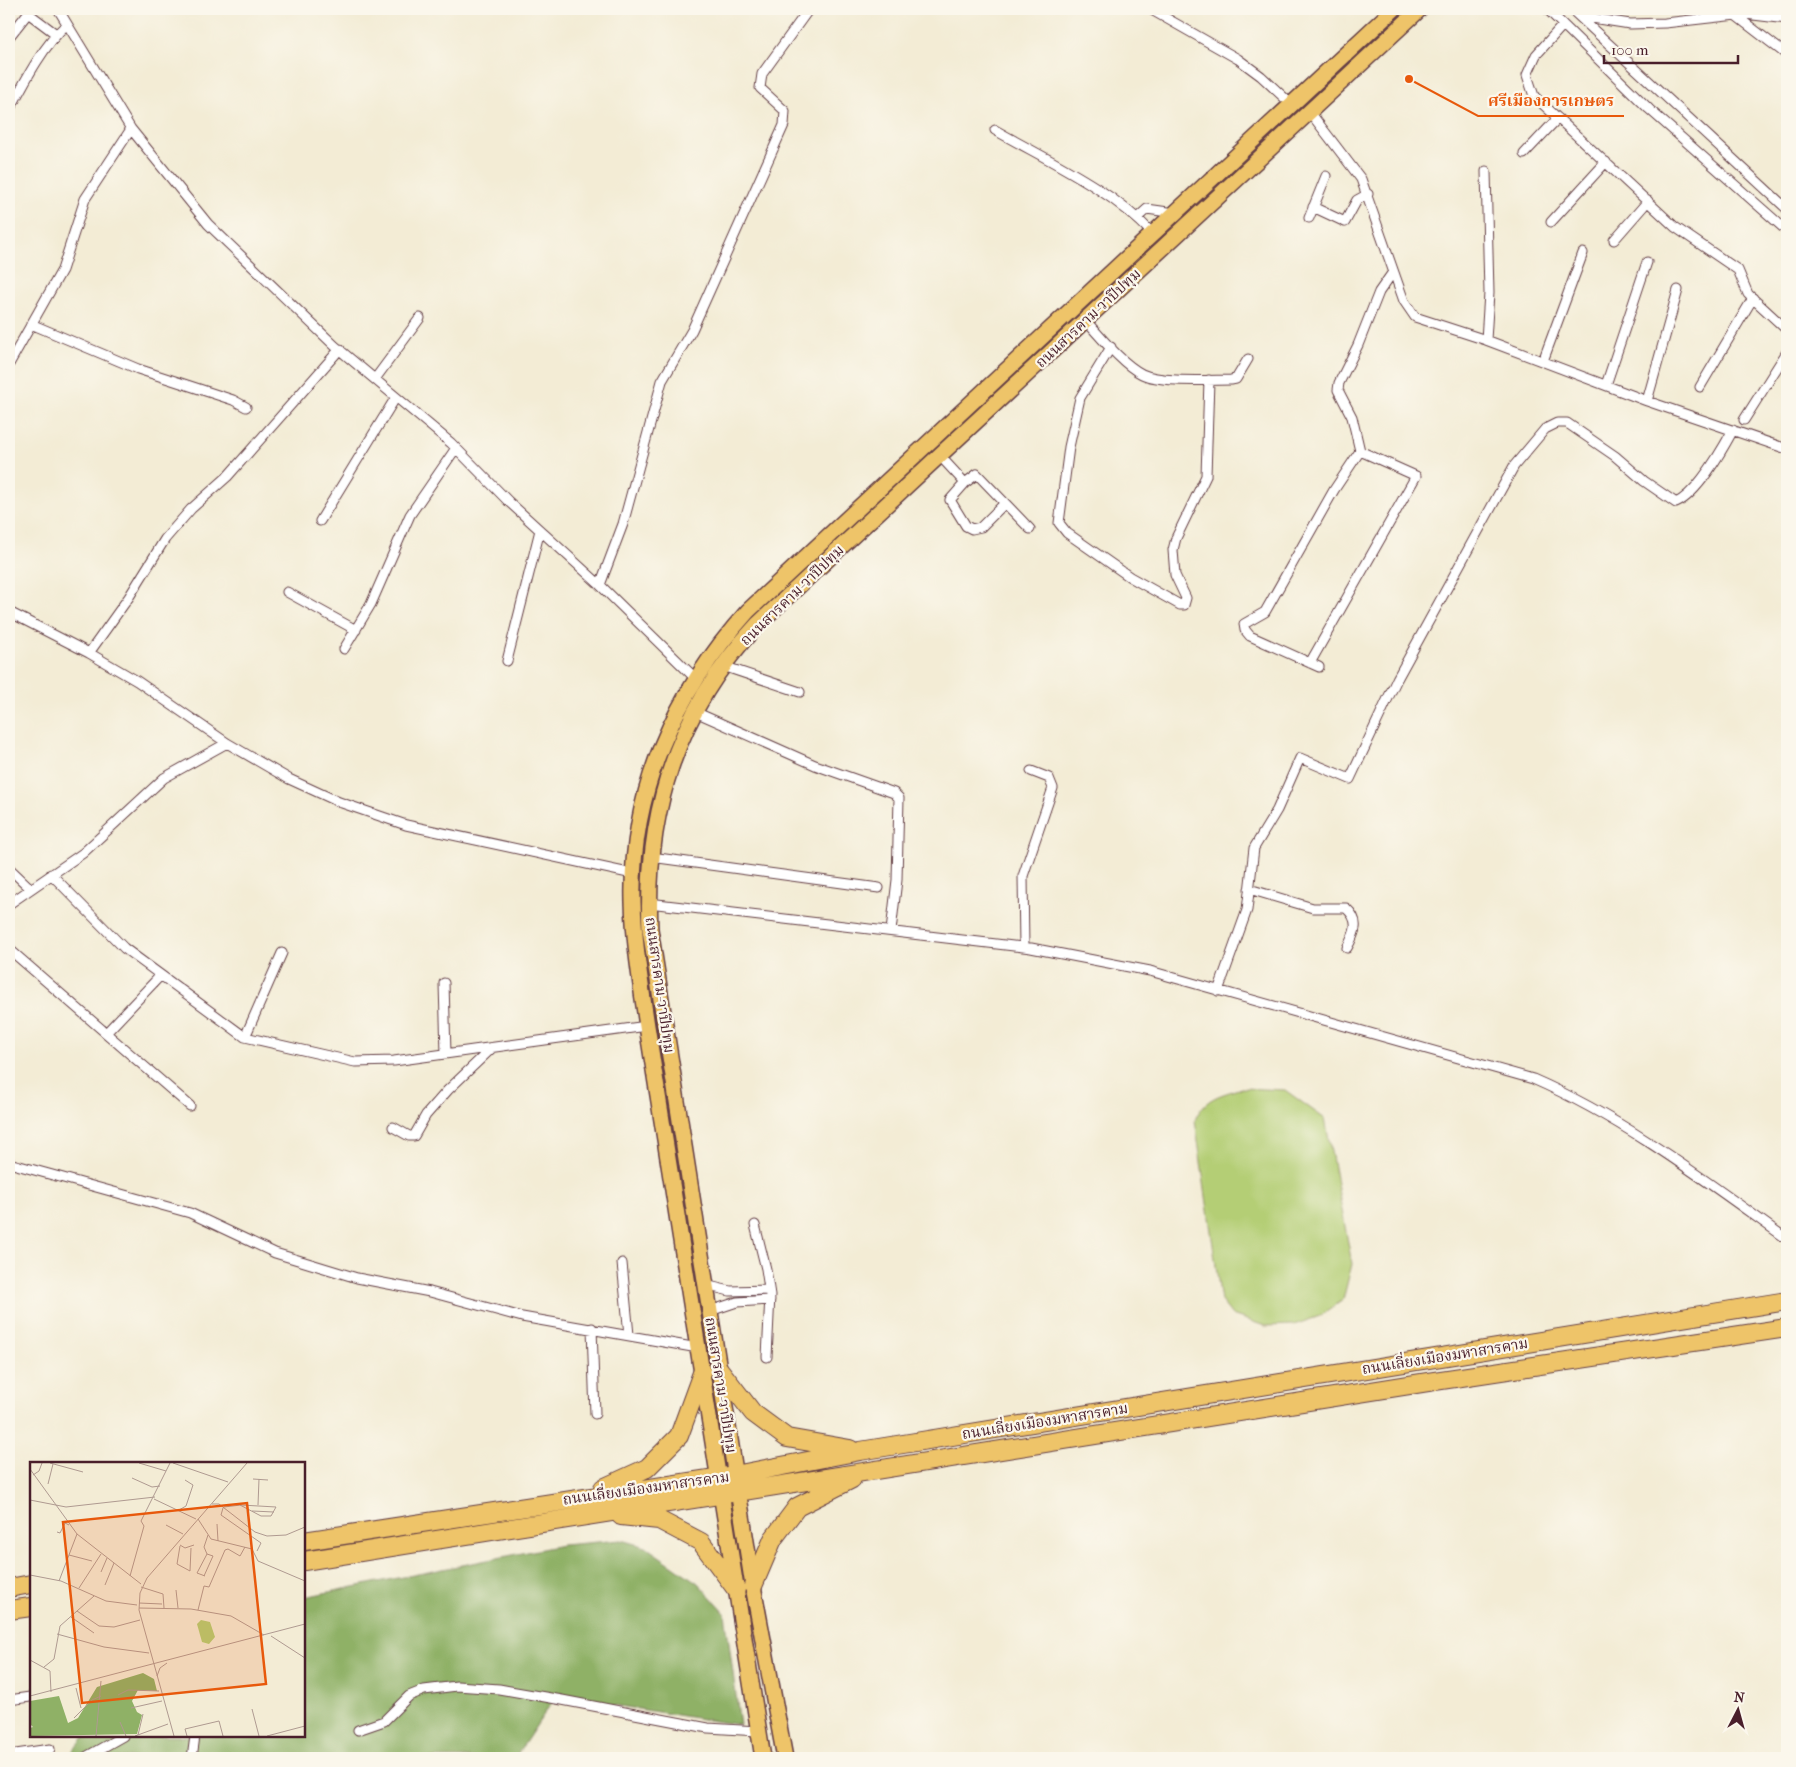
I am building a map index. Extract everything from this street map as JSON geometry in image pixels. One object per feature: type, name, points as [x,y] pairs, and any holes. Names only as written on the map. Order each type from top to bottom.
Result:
[{"type":"highway","name":"ถนนเลี่ยงเมืองมหาสารคาม","points":[[305,1561],[594,1514],[728,1485],[860,1450],[1787,1301]]},
{"type":"highway","name":"ถนนเลี่ยงเมืองมหาสารคาม","points":[[305,1541],[587,1496],[728,1485],[868,1471],[1428,1382],[1787,1328]]},
{"type":"highway","points":[[587,1496],[647,1468],[680,1436],[710,1371],[753,1413],[787,1438],[860,1450]]},
{"type":"highway","points":[[594,1514],[659,1520],[701,1542],[744,1588],[773,1539],[797,1507],[868,1471]]},
{"type":"highway","points":[[9,1588],[30,1584]]},
{"type":"highway","points":[[9,1610],[30,1606]]},
{"type":"main road","name":"ถนนสารคาม-วาปีปทุม","points":[[710,1371],[698,1348],[647,1026],[634,930],[633,874],[636,833],[642,801],[655,759],[674,714],[695,678],[727,634],[748,611],[1394,9]]},
{"type":"main road","name":"ถนนสารคาม-วาปีปทุม","points":[[763,1758],[758,1731],[744,1588],[710,1371],[710,1311],[650,929],[651,857],[659,804],[672,763],[694,711],[723,666],[758,624],[1420,9]]},
{"type":"main road","points":[[982,393],[994,405]]},
{"type":"main road","points":[[660,1107],[677,1104]]},
{"type":"main road","name":"ถนนสารคาม-วาปีปทุม","points":[[744,1588],[785,1758]]},
{"type":"street","points":[[58,9],[131,129],[208,224],[340,349],[456,448],[695,678]]},
{"type":"street","points":[[1150,9],[1238,59],[1294,102]]},
{"type":"street","points":[[1546,9],[1649,110],[1787,231]]},
{"type":"street","points":[[1571,9],[1787,209]]},
{"type":"street","points":[[600,585],[631,495],[662,382],[692,330],[784,125],[784,111],[760,88],[762,74],[805,10]]},
{"type":"street","points":[[9,37],[28,13],[56,34]]},
{"type":"street","points":[[1579,16],[1630,24],[1665,23],[1735,15],[1787,19]]},
{"type":"street","points":[[1735,15],[1787,55]]},
{"type":"street","points":[[9,111],[56,34],[67,24]]},
{"type":"street","points":[[1563,24],[1536,55],[1527,75],[1534,96],[1675,227],[1738,270],[1748,294],[1787,330]]},
{"type":"street","points":[[1309,112],[1360,179],[1368,194],[1404,302],[1415,317],[1486,340],[1647,401],[1787,449]]},
{"type":"street","points":[[1524,154],[1558,118]]},
{"type":"street","points":[[9,364],[62,270],[84,200],[131,129]]},
{"type":"street","points":[[995,130],[1106,195],[1137,218],[1153,234]]},
{"type":"street","points":[[1551,222],[1606,162]]},
{"type":"street","points":[[1486,171],[1489,293],[1486,340]]},
{"type":"street","points":[[1309,218],[1326,176]]},
{"type":"street","points":[[1313,207],[1345,222],[1357,200],[1368,194]]},
{"type":"street","points":[[1614,240],[1648,202]]},
{"type":"street","points":[[1137,218],[1147,209],[1175,213]]},
{"type":"street","points":[[1543,362],[1582,253]]},
{"type":"street","points":[[1606,385],[1647,262]]},
{"type":"street","points":[[1360,451],[1416,476],[1314,665],[1250,636],[1245,630],[1244,624],[1265,612],[1334,490],[1360,451],[1352,417],[1338,390],[1339,383],[1358,345],[1379,292],[1393,272]]},
{"type":"street","points":[[1647,401],[1678,290]]},
{"type":"street","points":[[1700,387],[1753,298]]},
{"type":"street","points":[[375,379],[420,318]]},
{"type":"street","points":[[1085,320],[1142,374],[1183,380],[1236,378],[1248,360]]},
{"type":"street","points":[[31,324],[138,369],[233,400],[246,407]]},
{"type":"street","points":[[1112,347],[1080,398],[1068,456],[1059,523],[1067,533],[1130,577],[1180,605],[1184,604],[1186,598],[1175,575],[1173,550],[1176,538],[1206,476],[1209,380]]},
{"type":"street","points":[[89,653],[129,597],[165,539],[191,509],[227,477],[340,349]]},
{"type":"street","points":[[1744,420],[1787,352]]},
{"type":"street","points":[[320,521],[396,396]]},
{"type":"street","points":[[1218,990],[1247,910],[1254,848],[1277,810],[1300,758],[1350,779],[1398,679],[1464,556],[1514,466],[1536,436],[1550,425],[1567,423],[1615,456],[1651,486],[1676,503],[1686,496],[1708,470],[1732,430]]},
{"type":"street","points":[[344,650],[371,604],[410,515],[456,448]]},
{"type":"street","points":[[940,456],[965,483]]},
{"type":"street","points":[[1004,504],[980,527],[970,528],[950,503],[951,497],[977,474],[1030,529]]},
{"type":"street","points":[[507,661],[540,530]]},
{"type":"street","points":[[287,592],[356,630]]},
{"type":"street","points":[[9,612],[89,653],[137,681],[227,743],[289,779],[323,795],[406,825],[633,874]]},
{"type":"street","points":[[723,666],[800,692]]},
{"type":"street","points":[[694,711],[815,765],[894,793],[899,798],[897,880],[891,931]]},
{"type":"street","points":[[9,904],[83,852],[164,778],[227,743]]},
{"type":"street","points":[[1024,947],[1023,876],[1053,788],[1049,778],[1031,771]]},
{"type":"street","points":[[651,857],[879,888]]},
{"type":"street","points":[[9,868],[30,888]]},
{"type":"street","points":[[51,874],[124,948],[245,1037],[355,1062],[394,1061],[647,1026]]},
{"type":"street","points":[[1249,889],[1313,908],[1346,908],[1356,920],[1356,928],[1347,948]]},
{"type":"street","points":[[649,903],[1024,947],[1150,971],[1533,1080],[1560,1091],[1676,1159],[1787,1239]]},
{"type":"street","points":[[9,949],[190,1106]]},
{"type":"street","points":[[245,1037],[282,953]]},
{"type":"street","points":[[106,1034],[160,976]]},
{"type":"street","points":[[444,983],[446,1054]]},
{"type":"street","points":[[393,1128],[409,1136],[414,1136],[426,1115],[448,1090],[491,1049]]},
{"type":"street","points":[[9,1163],[190,1213],[276,1253],[357,1278],[430,1292],[522,1317],[698,1348]]},
{"type":"street","points":[[755,1225],[766,1269],[770,1295],[767,1357]]},
{"type":"street","points":[[622,1264],[629,1335]]},
{"type":"street","points":[[705,1285],[730,1291],[770,1295]]},
{"type":"street","points":[[710,1311],[737,1302],[770,1295]]},
{"type":"street","points":[[592,1328],[595,1414]]},
{"type":"street","points":[[358,1730],[384,1721],[409,1696],[424,1690],[456,1686],[499,1689],[708,1728],[758,1731]]},
{"type":"street","points":[[9,1700],[30,1697]]},
{"type":"street","points":[[84,1758],[121,1737]]},
{"type":"street","points":[[192,1758],[195,1737]]},
{"type":"street","points":[[9,1755],[50,1749]]},
{"type":"green space","points":[[1241,1088],[1285,1090],[1325,1119],[1352,1264],[1343,1300],[1320,1316],[1294,1325],[1265,1326],[1232,1315],[1221,1301],[1195,1120],[1203,1106],[1208,1102]]},
{"type":"green space","points":[[621,1540],[646,1547],[698,1583],[725,1613],[740,1725],[556,1696],[515,1758],[67,1758],[84,1737],[305,1737],[305,1597],[562,1545]]},
{"type":"place","name":"ศรีเมืองการเกษตร","points":[[1409,79]]}]
